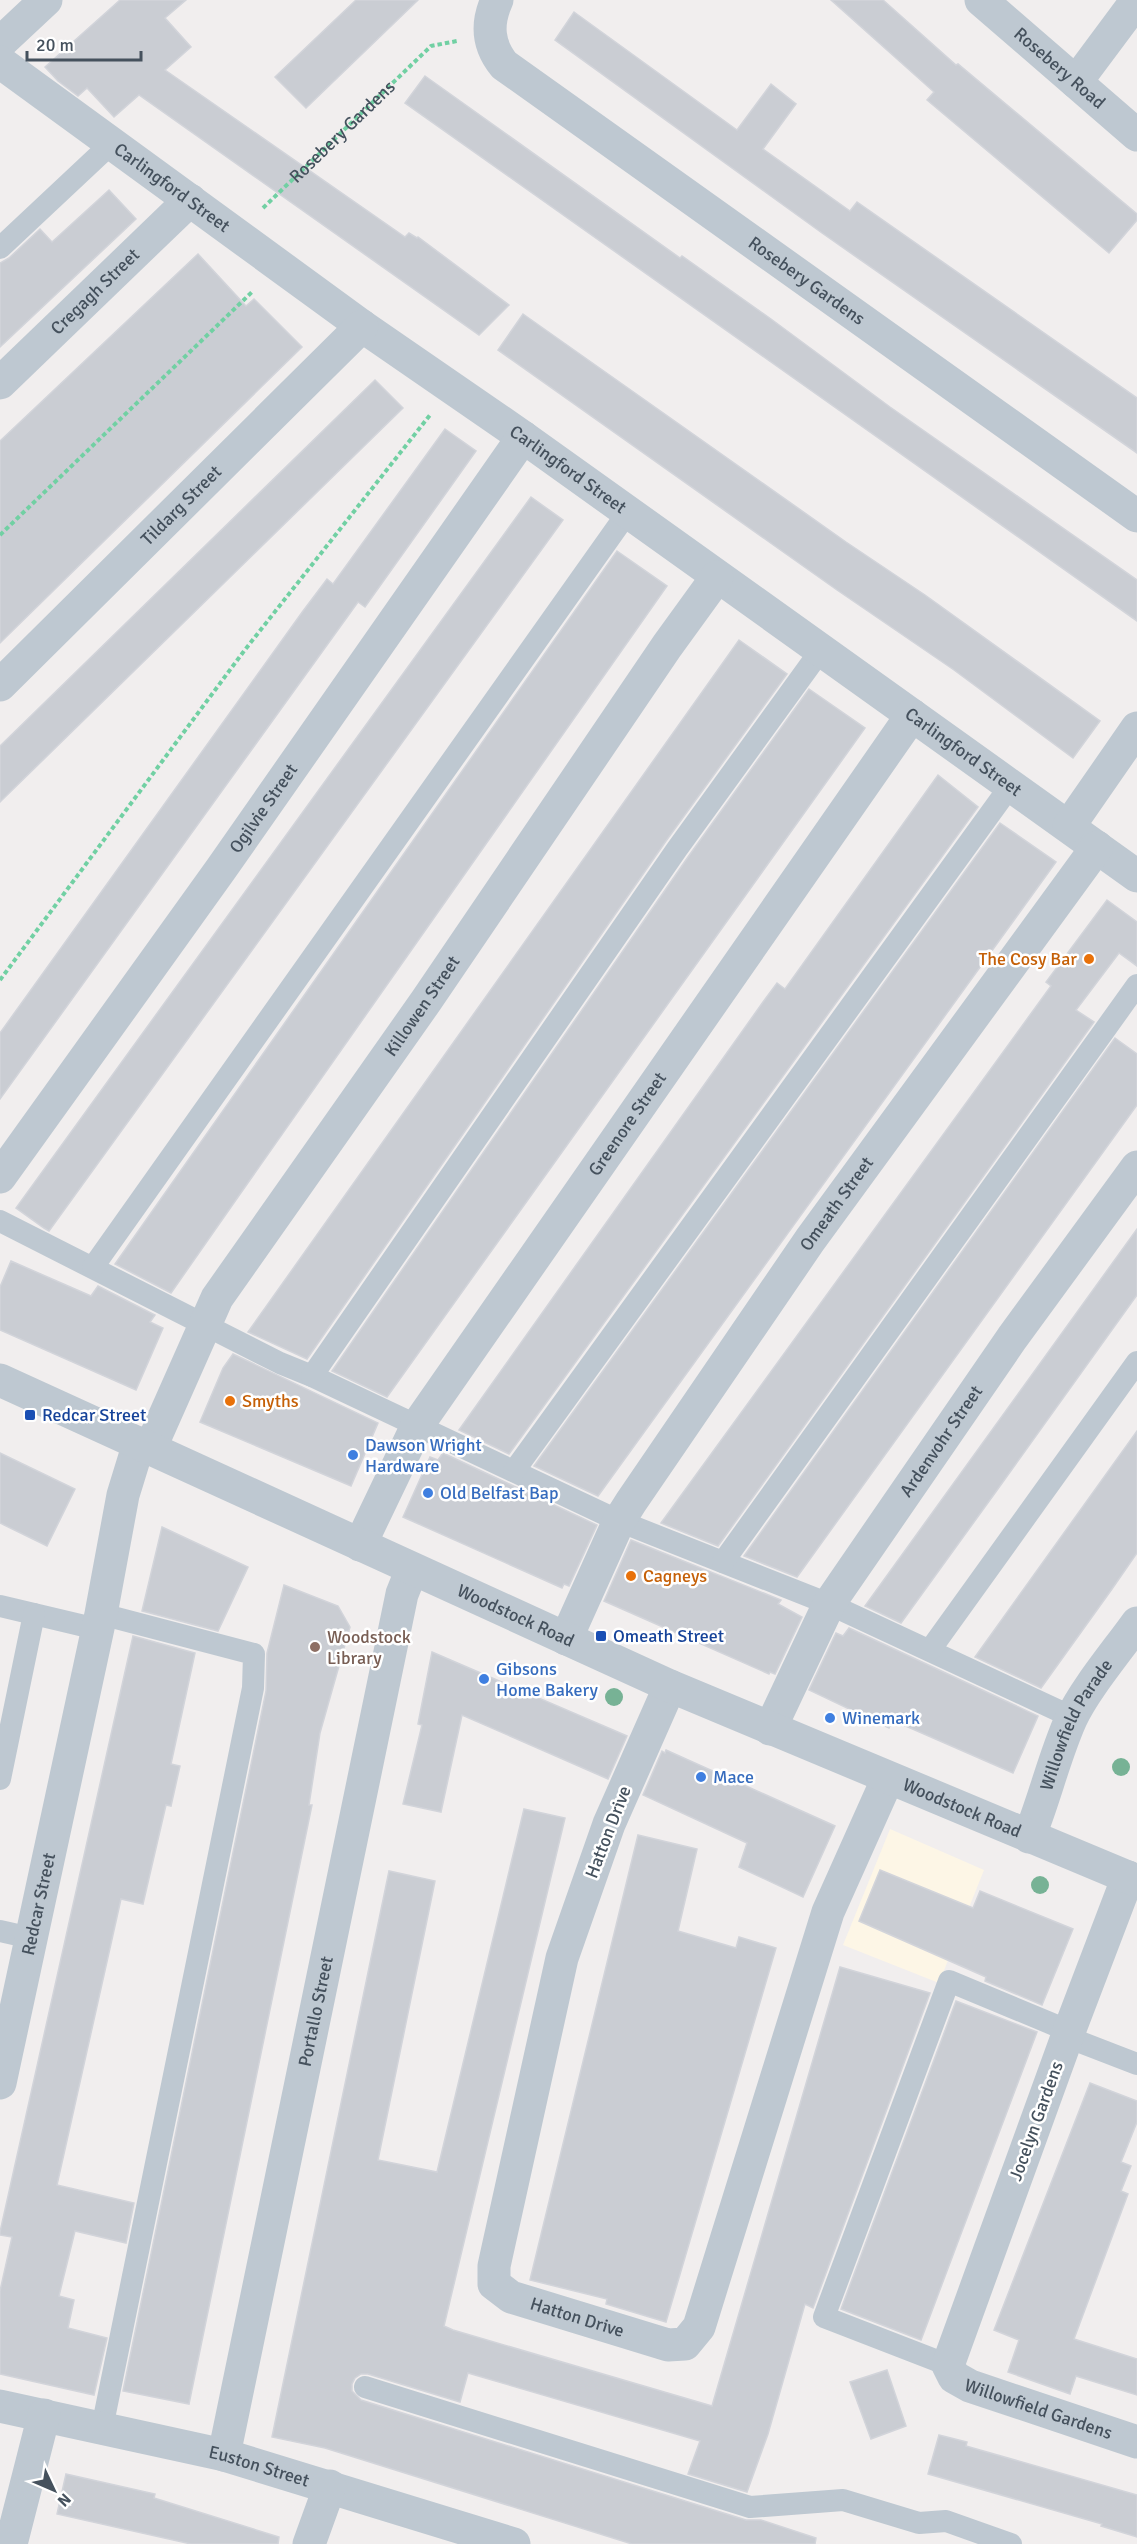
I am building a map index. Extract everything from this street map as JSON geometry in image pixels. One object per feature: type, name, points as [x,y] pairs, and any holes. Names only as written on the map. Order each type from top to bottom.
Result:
[{"type":"street","points":[[0,43],[46,0]]},
{"type":"street","points":[[490,35],[490,18],[497,0]]},
{"type":"street","name":"Rosebery Road","points":[[981,0],[1137,135]]},
{"type":"street","points":[[1076,82],[1137,0]]},
{"type":"street","name":"Rosebery Gardens","points":[[490,35],[494,53],[504,65],[1137,516]]},
{"type":"street","name":"Carlingford Street","points":[[0,62],[362,326],[523,437],[1137,876]]},
{"type":"street","name":"Cregagh Street","points":[[0,383],[190,200]]},
{"type":"street","name":"Tildarg Street","points":[[0,685],[362,326]]},
{"type":"street","name":"Ogilvie Street","points":[[0,1177],[228,860],[523,437]]},
{"type":"street","name":"Killowen Street","points":[[134,1441],[204,1326],[218,1298],[426,1002],[667,646],[717,577]]},
{"type":"street","name":"Greenore Street","points":[[360,1545],[417,1426],[912,715]]},
{"type":"street","points":[[1069,826],[1137,728]]},
{"type":"street","name":"Omeath Street","points":[[566,1639],[619,1521],[810,1240],[1097,847]]},
{"type":"street","name":"Ardenvohr Street","points":[[770,1729],[829,1604],[1005,1348],[1137,1167]]},
{"type":"street","name":"Woodstock Road","points":[[7,1383],[670,1686],[1132,1879]]},
{"type":"street","name":"Redcar Street","points":[[0,2083],[16,1935],[99,1621],[134,1441]]},
{"type":"street","name":"Portallo Street","points":[[224,2455],[402,1594],[412,1569]]},
{"type":"street","name":"Willowfield Parade","points":[[1029,1837],[1044,1801],[1072,1717],[1137,1623]]},
{"type":"street","name":"Hatton Drive","points":[[670,1686],[609,1824],[562,1959],[494,2266],[494,2284],[511,2296],[668,2345],[686,2344],[699,2327],[828,1912],[888,1778]]},
{"type":"street","name":"Jocelyn Gardens","points":[[948,2365],[1068,2034],[1132,1879]]},
{"type":"street","name":"Willowfield Gardens","points":[[948,2365],[954,2377],[970,2386],[1137,2442]]},
{"type":"street","name":"Euston Street","points":[[0,2406],[224,2455],[513,2544]]},
{"type":"street","points":[[11,2544],[44,2415]]},
{"type":"street","points":[[309,2544],[330,2486]]},
{"type":"lane","points":[[0,248],[111,143]]},
{"type":"lane","points":[[93,1267],[628,512]]},
{"type":"lane","points":[[312,1376],[677,849],[821,650]]},
{"type":"lane","points":[[514,1471],[1011,785]]},
{"type":"lane","points":[[723,1563],[1137,985]]},
{"type":"lane","points":[[0,1221],[280,1364],[312,1376],[619,1521],[829,1604],[1072,1717]]},
{"type":"lane","points":[[930,1650],[1137,1362]]},
{"type":"lane","points":[[0,1606],[34,1614],[99,1621],[236,1647],[254,1654],[253,1688],[102,2428]]},
{"type":"lane","points":[[0,1779],[34,1614]]},
{"type":"lane","points":[[948,2365],[824,2317],[949,1981],[1137,2064]]},
{"type":"lane","points":[[365,2387],[750,2507],[843,2500],[919,2523],[946,2521],[1011,2544]]},
{"type":"path","name":"Rosebery Gardens","points":[[236,234],[431,46],[490,35]]},
{"type":"path","points":[[0,535],[279,266]]},
{"type":"path","points":[[0,980],[244,651],[452,388]]},
{"type":"shaded area","points":[[890,1829],[984,1870],[939,1983],[843,1945]]},
{"type":"building","points":[[120,0],[186,0],[165,18],[191,47],[165,70],[405,237],[409,233],[418,237],[509,305],[479,335],[139,95],[114,117],[87,88],[78,96],[58,81],[45,67]]},
{"type":"building","points":[[356,0],[418,0],[306,108],[275,77]]},
{"type":"building","points":[[831,0],[883,0],[956,65],[958,64],[1137,214],[1137,220],[1109,253],[927,100],[934,92]]},
{"type":"building","points":[[574,12],[737,130],[771,84],[796,104],[763,149],[850,211],[857,202],[1137,398],[1137,453],[822,233],[555,40]]},
{"type":"building","points":[[425,76],[1137,580],[1137,621],[405,103]]},
{"type":"building","points":[[109,190],[136,219],[0,347],[0,263],[9,258],[40,229],[52,242]]},
{"type":"building","points":[[198,254],[246,306],[254,299],[302,347],[0,643],[0,441]]},
{"type":"building","points":[[523,314],[846,542],[925,595],[1100,721],[1073,758],[954,670],[498,350]]},
{"type":"building","points":[[375,380],[403,408],[0,802],[0,746]]},
{"type":"building","points":[[445,429],[476,451],[365,607],[358,602],[0,1099],[0,1033],[303,611],[327,579],[333,584]]},
{"type":"building","points":[[531,497],[563,520],[49,1231],[44,1228],[16,1208]]},
{"type":"building","points":[[617,551],[667,586],[171,1293],[115,1264]]},
{"type":"building","points":[[739,640],[787,674],[666,841],[307,1359],[248,1332]]},
{"type":"building","points":[[809,689],[865,728],[387,1397],[332,1371],[688,857]]},
{"type":"building","points":[[938,775],[978,807],[509,1454],[459,1430],[763,1002],[777,983],[785,989]]},
{"type":"building","points":[[1000,823],[1056,862],[598,1496],[534,1466]]},
{"type":"building","points":[[1107,900],[1137,922],[1137,966],[1119,953],[1076,1010],[1094,1022],[718,1546],[661,1523],[1051,986],[1046,982]]},
{"type":"building","points":[[1115,1038],[1137,1054],[1137,1105],[797,1577],[744,1556]]},
{"type":"building","points":[[1137,1229],[1137,1295],[995,1493],[901,1623],[865,1606]]},
{"type":"building","points":[[11,1261],[91,1296],[98,1286],[155,1315],[150,1322],[163,1328],[136,1390],[0,1330],[0,1287]]},
{"type":"building","points":[[233,1354],[378,1423],[351,1486],[200,1422],[223,1368]]},
{"type":"building","points":[[1137,1431],[1137,1553],[1112,1589],[1041,1688],[975,1657]]},
{"type":"building","points":[[0,1453],[75,1489],[47,1546],[0,1523]]},
{"type":"building","points":[[443,1453],[597,1525],[569,1586],[564,1584],[562,1588],[403,1517],[430,1457],[438,1460]]},
{"type":"building","points":[[162,1527],[248,1567],[218,1631],[142,1611]]},
{"type":"building","points":[[631,1540],[781,1600],[778,1604],[802,1617],[775,1674],[770,1672],[769,1674],[604,1601]]},
{"type":"building","points":[[284,1585],[338,1606],[350,1627],[320,1733],[309,1805],[312,1805],[189,2404],[123,2391],[266,1691],[267,1653]]},
{"type":"building","points":[[849,1628],[1038,1716],[1013,1773],[892,1720],[889,1728],[809,1690],[836,1633],[843,1636]]},
{"type":"building","points":[[133,1636],[195,1653],[171,1764],[180,1766],[171,1806],[166,1805],[143,1904],[121,1899],[57,2185],[134,2203],[126,2243],[75,2231],[59,2296],[74,2300],[68,2328],[107,2338],[94,2395],[0,2374],[0,2291],[12,2237],[0,2235],[0,2232]]},
{"type":"building","points":[[432,1652],[627,1736],[608,1779],[462,1715],[441,1812],[403,1804],[422,1725],[418,1724]]},
{"type":"building","points":[[666,1750],[835,1826],[803,1897],[739,1867],[747,1843],[643,1795],[662,1751],[665,1753]]},
{"type":"building","points":[[524,1809],[565,1818],[444,2326],[712,2406],[840,1967],[930,1993],[813,2308],[805,2304],[768,2434],[747,2492],[688,2474],[700,2441],[468,2373],[460,2402],[368,2374],[361,2374],[355,2378],[352,2391],[361,2400],[746,2520],[761,2520],[816,2538],[815,2544],[632,2544],[325,2448],[272,2437],[389,1871],[435,1881],[378,2160],[437,2172]]},
{"type":"building","points":[[638,1835],[697,1849],[678,1931],[736,1948],[739,1937],[776,1948],[666,2322],[606,2304],[607,2299],[530,2280]]},
{"type":"building","points":[[880,1870],[973,1908],[980,1891],[1073,1929],[1042,2005],[985,1981],[986,1977],[859,1921]]},
{"type":"building","points":[[956,2001],[1037,2032],[921,2340],[841,2309]]},
{"type":"building","points":[[1090,2083],[1137,2101],[1137,2122],[1121,2162],[1131,2166],[1121,2191],[1128,2194],[1074,2339],[1137,2359],[1137,2395],[1076,2376],[1070,2394],[1008,2372],[1019,2340],[994,2330]]},
{"type":"building","points":[[887,2370],[906,2426],[871,2439],[850,2382]]},
{"type":"building","points":[[939,2435],[967,2442],[966,2446],[1137,2495],[1137,2537],[1101,2526],[1102,2524],[928,2474]]},
{"type":"building","points":[[66,2474],[155,2494],[154,2498],[279,2537],[278,2544],[191,2544],[57,2514]]},
{"type":"place","name":"The Cosy Bar","points":[[1089,959]]},
{"type":"place","name":"Smyths","points":[[230,1401]]},
{"type":"place","name":"Redcar Street","points":[[30,1415]]},
{"type":"place","name":"Dawson Wright Hardware","points":[[353,1455]]},
{"type":"place","name":"Old Belfast Bap","points":[[428,1493]]},
{"type":"place","name":"Cagneys","points":[[631,1576]]},
{"type":"place","name":"Omeath Street","points":[[601,1636]]},
{"type":"place","name":"Woodstock Library","points":[[315,1647]]},
{"type":"place","name":"Gibsons Home Bakery","points":[[484,1679]]},
{"type":"place","name":"Winemark","points":[[830,1718]]},
{"type":"place","name":"Mace","points":[[701,1777]]}]
